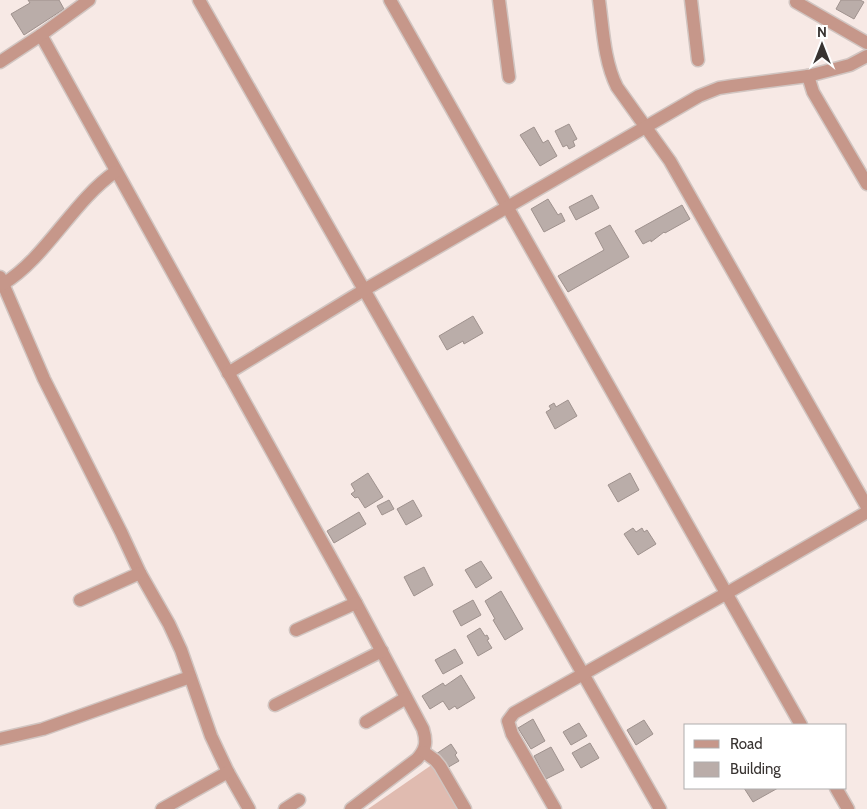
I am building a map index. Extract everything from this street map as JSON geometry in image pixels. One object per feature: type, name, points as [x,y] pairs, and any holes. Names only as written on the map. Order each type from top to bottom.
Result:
[{"type":"street","points":[[0,62],[40,35],[72,5],[89,0]]},
{"type":"street","points":[[199,0],[660,809]]},
{"type":"street","points":[[390,0],[800,724]]},
{"type":"street","points":[[500,0],[509,77]]},
{"type":"street","points":[[599,0],[610,75],[627,104],[670,162],[867,507]]},
{"type":"street","points":[[691,0],[698,60]]},
{"type":"street","points":[[796,2],[867,43]]},
{"type":"street","points":[[40,35],[356,603],[423,729],[426,738],[424,752],[350,809]]},
{"type":"street","points":[[228,373],[364,290],[698,96],[719,88],[808,76],[850,65],[867,56]]},
{"type":"street","points":[[808,76],[813,92],[867,184]]},
{"type":"street","points":[[115,172],[97,186],[19,274],[1,281],[44,379],[140,573],[169,624],[181,650],[211,736],[228,772],[250,809]]},
{"type":"street","points":[[555,809],[512,734],[508,721],[514,713],[584,675],[867,512]]},
{"type":"street","points":[[80,600],[140,573]]},
{"type":"street","points":[[296,630],[356,603]]},
{"type":"street","points":[[274,705],[382,651]]},
{"type":"street","points":[[0,739],[43,729],[190,677]]},
{"type":"street","points":[[366,722],[406,698]]},
{"type":"street","points":[[424,752],[436,760],[464,809]]},
{"type":"street","points":[[162,809],[228,772]]},
{"type":"street","points":[[837,789],[848,809]]},
{"type":"street","points":[[284,809],[299,800]]},
{"type":"shaded area","points":[[433,764],[459,809],[368,809]]},
{"type":"building","points":[[28,0],[59,0],[64,9],[24,35],[11,14],[30,3]]},
{"type":"building","points":[[841,0],[860,0],[864,2],[854,19],[836,9]]},
{"type":"building","points":[[569,124],[577,139],[573,141],[575,146],[569,149],[567,145],[563,147],[555,131]]},
{"type":"building","points":[[534,127],[543,143],[548,140],[557,156],[540,166],[520,135]]},
{"type":"building","points":[[592,195],[599,208],[576,220],[569,207]]},
{"type":"building","points":[[548,199],[558,215],[561,213],[565,221],[544,232],[531,209]]},
{"type":"building","points":[[682,205],[690,219],[664,232],[651,242],[651,240],[643,244],[635,231]]},
{"type":"building","points":[[610,225],[629,257],[568,292],[558,276],[604,250],[595,233]]},
{"type":"building","points":[[473,316],[483,333],[464,344],[463,341],[447,350],[439,336]]},
{"type":"building","points":[[568,400],[577,416],[555,429],[546,412],[551,409],[549,406],[554,403],[556,407]]},
{"type":"building","points":[[368,473],[383,497],[365,508],[358,497],[355,498],[351,494],[355,491],[351,484]]},
{"type":"building","points":[[630,473],[639,490],[618,502],[608,485]]},
{"type":"building","points":[[389,500],[394,509],[382,515],[377,506]]},
{"type":"building","points":[[413,500],[422,516],[406,525],[397,509]]},
{"type":"building","points":[[359,512],[366,524],[334,543],[327,531]]},
{"type":"building","points":[[633,528],[636,532],[642,528],[644,532],[647,530],[656,544],[638,555],[624,534]]},
{"type":"building","points":[[481,561],[492,578],[476,588],[465,570]]},
{"type":"building","points":[[424,567],[433,585],[414,596],[404,577]]},
{"type":"building","points":[[501,591],[523,629],[505,640],[493,620],[495,619],[485,601]]},
{"type":"building","points":[[473,600],[481,615],[461,626],[453,611]]},
{"type":"building","points":[[480,628],[485,636],[487,635],[489,639],[487,640],[492,648],[478,656],[467,636]]},
{"type":"building","points":[[455,649],[463,663],[443,674],[435,660]]},
{"type":"building","points":[[461,675],[475,698],[457,709],[455,706],[449,710],[443,701],[430,709],[422,696],[443,683],[445,686]]},
{"type":"building","points":[[533,719],[545,741],[531,749],[518,728]]},
{"type":"building","points":[[644,720],[653,734],[636,745],[627,730]]},
{"type":"building","points":[[579,723],[587,736],[571,745],[563,732]]},
{"type":"building","points":[[590,743],[599,758],[581,768],[572,753]]},
{"type":"building","points":[[451,744],[457,753],[455,755],[459,761],[445,769],[436,754]]},
{"type":"building","points":[[551,747],[564,770],[546,779],[534,756]]},
{"type":"building","points":[[745,789],[776,789],[753,802]]}]
